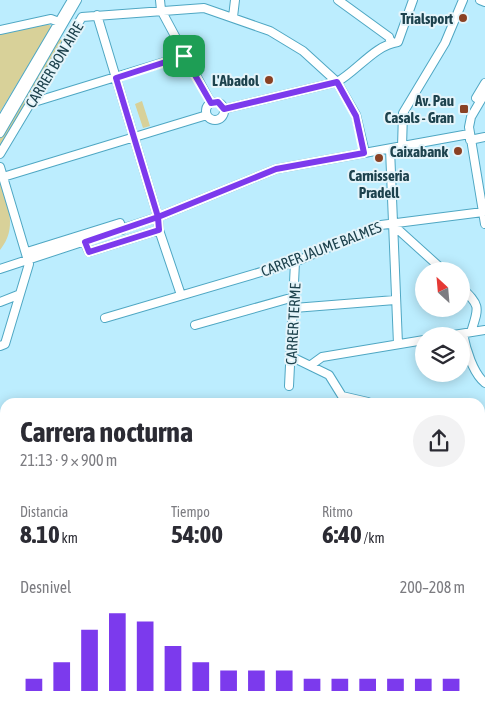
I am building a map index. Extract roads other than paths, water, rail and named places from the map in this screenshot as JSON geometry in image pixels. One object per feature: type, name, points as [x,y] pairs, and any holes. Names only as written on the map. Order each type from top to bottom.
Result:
[{"type":"street","points":[[0,122],[72,0]]},
{"type":"street","points":[[0,133],[78,0]]},
{"type":"street","points":[[160,0],[161,10],[184,56],[211,103]]},
{"type":"street","points":[[233,16],[235,0]]},
{"type":"street","points":[[338,0],[395,43]]},
{"type":"street","points":[[224,109],[337,82],[395,43],[413,0]]},
{"type":"street","points":[[402,147],[403,113],[446,43],[463,0]]},
{"type":"street","points":[[480,0],[485,2]]},
{"type":"street","name":"CARRER BON AIRE","points":[[0,154],[82,17],[204,8],[233,16],[286,39],[326,71],[337,82],[356,116],[364,153]]},
{"type":"street","points":[[97,16],[158,217],[159,230],[181,295]]},
{"type":"street","points":[[0,30],[51,19],[59,22]]},
{"type":"street","points":[[31,103],[184,56]]},
{"type":"street","points":[[480,104],[475,100],[485,83]]},
{"type":"street","points":[[485,93],[471,117],[470,137],[485,224]]},
{"type":"street","points":[[218,102],[224,109],[224,115],[219,119],[213,120],[207,115],[206,109],[211,103],[218,102]]},
{"type":"street","points":[[4,177],[207,115]]},
{"type":"street","points":[[28,256],[85,242],[122,230],[276,169],[402,147],[470,137],[485,137]]},
{"type":"street","points":[[390,149],[398,344]]},
{"type":"street","points":[[0,167],[28,256],[3,345]]},
{"type":"street","name":"CARRER JAUME BALMES","points":[[105,318],[295,262],[381,225],[483,212]]},
{"type":"street","points":[[1,269],[28,256],[120,223],[122,230]]},
{"type":"street","points":[[392,224],[434,262]]},
{"type":"street","points":[[85,242],[89,252],[159,230]]},
{"type":"street","name":"CARRER TERME","points":[[289,386],[292,358],[295,262]]},
{"type":"street","points":[[0,302],[18,295]]},
{"type":"street","points":[[470,296],[476,301],[478,308],[470,327]]},
{"type":"street","points":[[195,325],[294,297]]},
{"type":"street","points":[[294,308],[395,300]]},
{"type":"street","points":[[470,332],[485,330]]},
{"type":"street","points":[[311,365],[322,357],[415,341]]},
{"type":"street","points":[[470,356],[480,379],[485,383]]},
{"type":"street","points":[[292,358],[311,365],[329,375],[342,396],[351,398]]},
{"type":"place","name":"Trialsport","points":[[463,18]]},
{"type":"place","name":"L'Abadol","points":[[269,80]]},
{"type":"place","name":"Av. Pau Casals - Gran","points":[[464,109]]},
{"type":"place","name":"Caixabank","points":[[458,151]]},
{"type":"place","name":"Carnisseria Pradell","points":[[379,158]]}]
